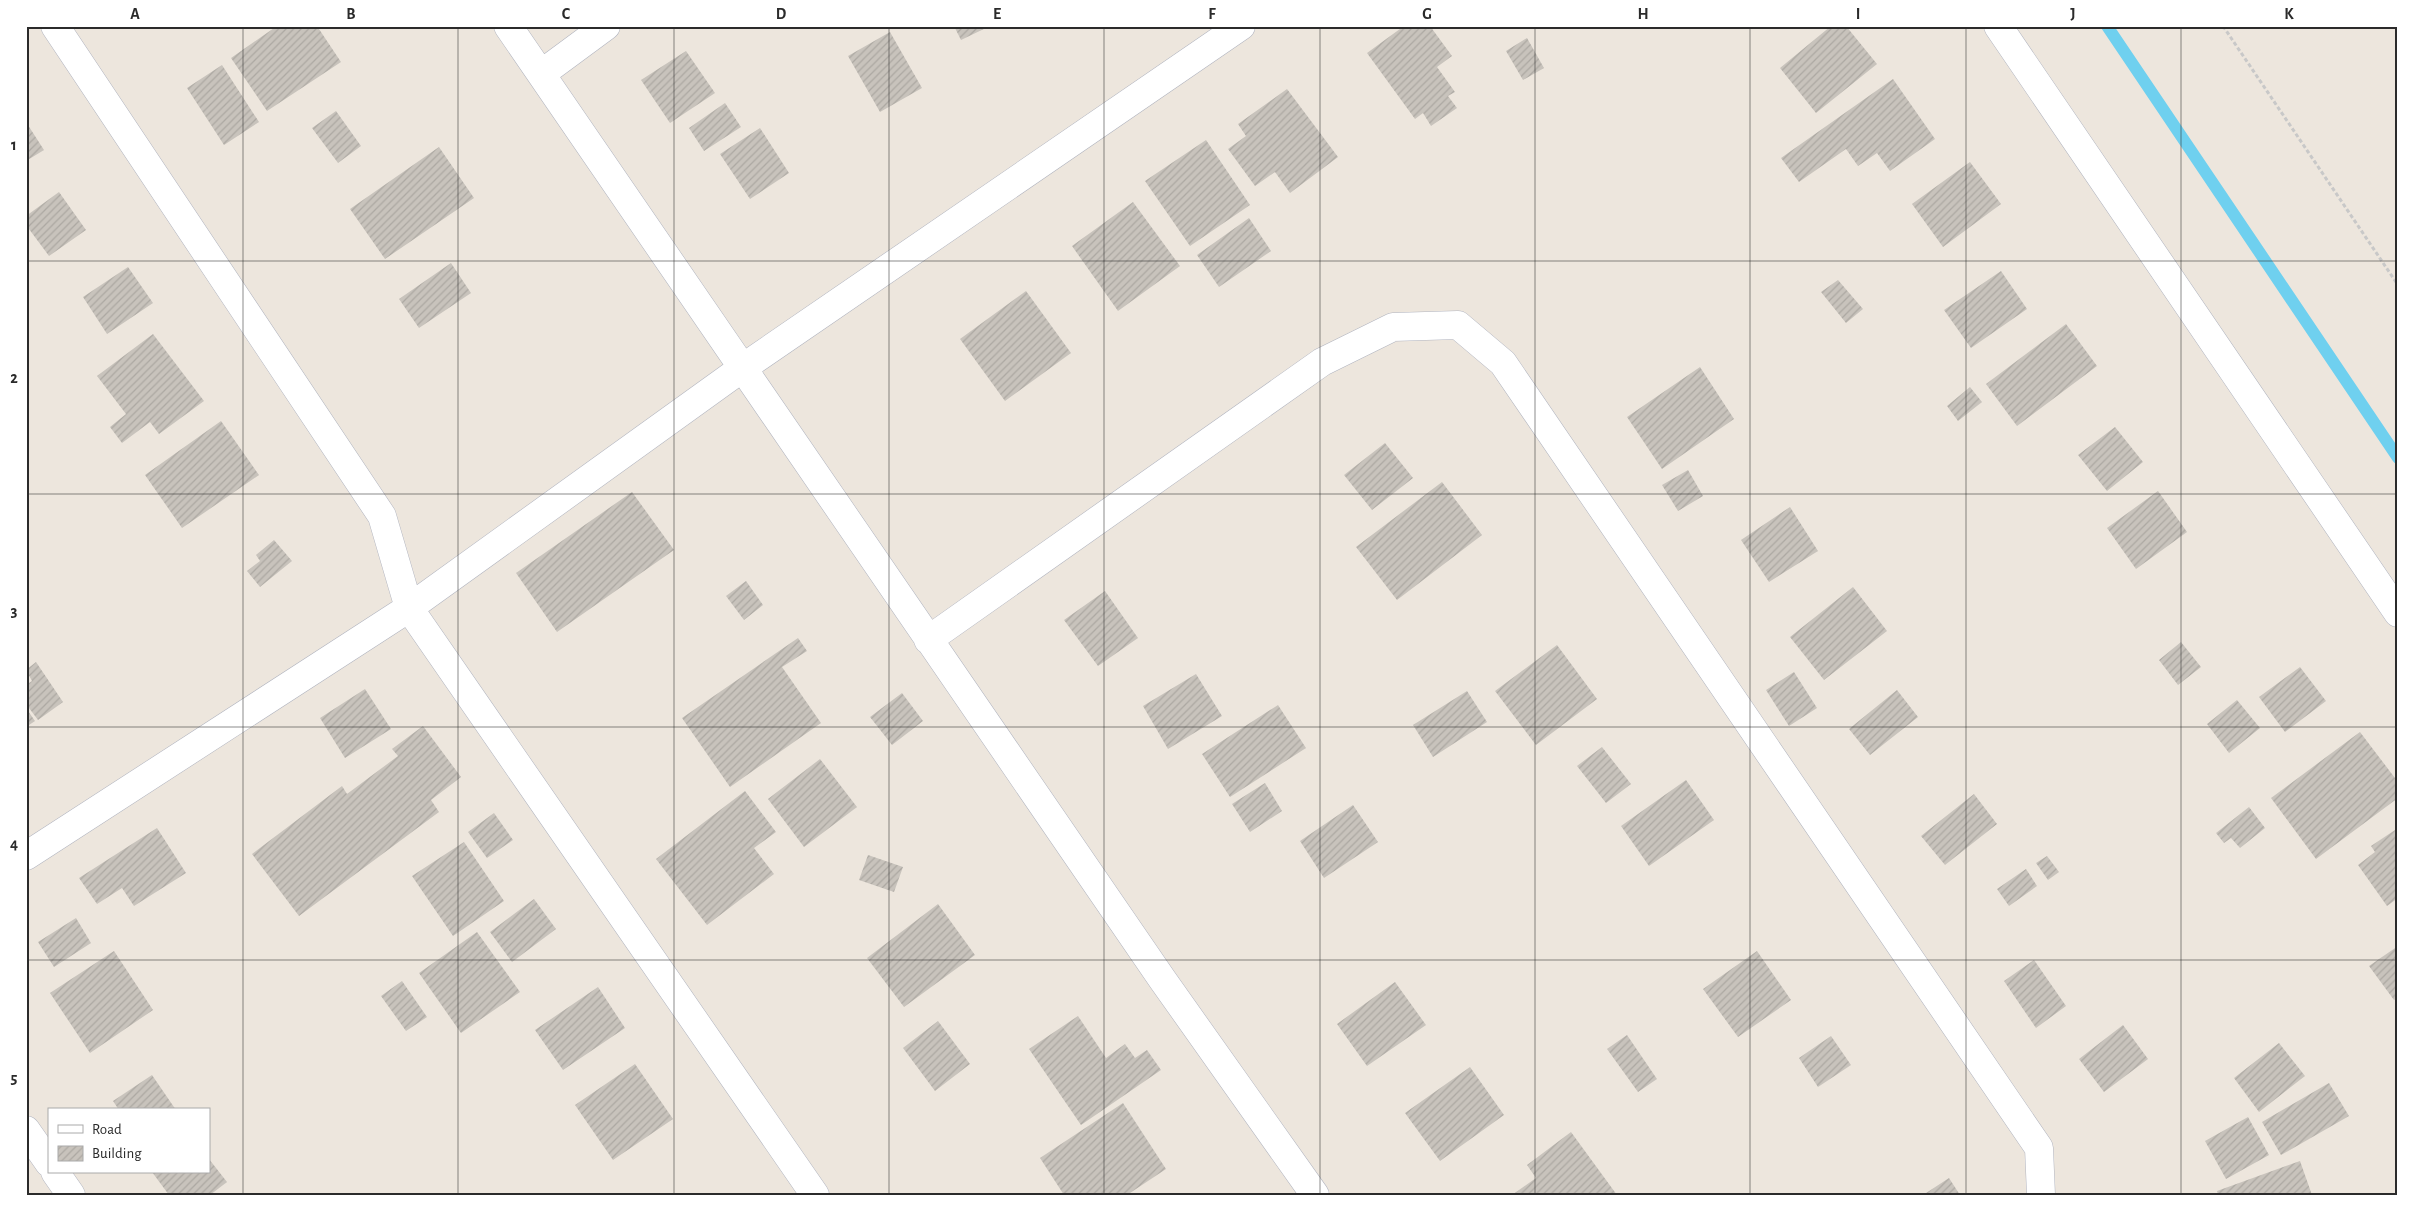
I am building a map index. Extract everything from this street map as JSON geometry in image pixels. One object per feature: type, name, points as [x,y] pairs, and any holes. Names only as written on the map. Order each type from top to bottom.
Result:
[{"type":"street","points":[[55,26],[382,516],[410,608],[815,1195]]},
{"type":"street","points":[[508,26],[1162,979],[1315,1195]]},
{"type":"street","points":[[541,74],[606,26]]},
{"type":"street","points":[[26,856],[410,608],[742,369],[1241,26]]},
{"type":"street","points":[[1998,26],[2398,613]]},
{"type":"street","points":[[928,640],[1322,362],[1393,327],[1458,325],[1503,364],[2039,1148],[2041,1195]]},
{"type":"street","points":[[26,1130],[48,1162]]},
{"type":"street","points":[[56,1174],[71,1195]]},
{"type":"path","points":[[2223,26],[2398,285]]},
{"type":"building","points":[[277,26],[317,26],[341,62],[267,111],[231,58]]},
{"type":"building","points":[[954,26],[990,26],[961,40]]},
{"type":"building","points":[[1404,26],[1430,26],[1452,56],[1437,67],[1455,92],[1448,96],[1457,108],[1431,126],[1423,113],[1415,119],[1367,53]]},
{"type":"building","points":[[1831,26],[1846,26],[1877,64],[1816,113],[1780,68]]},
{"type":"building","points":[[890,32],[922,88],[880,112],[848,56]]},
{"type":"building","points":[[1527,38],[1544,68],[1523,80],[1506,51]]},
{"type":"building","points":[[686,51],[715,93],[670,123],[641,80]]},
{"type":"building","points":[[222,65],[259,122],[224,145],[187,88]]},
{"type":"building","points":[[1893,79],[1935,139],[1890,171],[1877,153],[1858,166],[1846,149],[1799,182],[1781,158]]},
{"type":"building","points":[[1287,89],[1338,157],[1290,193],[1275,172],[1255,186],[1228,149],[1246,136],[1238,124]]},
{"type":"building","points":[[725,103],[741,127],[704,151],[689,128]]},
{"type":"building","points":[[336,111],[361,146],[338,163],[312,128]]},
{"type":"building","points":[[26,122],[44,150],[26,161]]},
{"type":"building","points":[[760,128],[789,173],[750,199],[720,154]]},
{"type":"building","points":[[1206,140],[1250,205],[1190,246],[1145,181]]},
{"type":"building","points":[[439,147],[474,198],[385,259],[350,209]]},
{"type":"building","points":[[1970,162],[2001,204],[1943,247],[1912,204]]},
{"type":"building","points":[[59,192],[86,230],[49,256],[26,225],[26,216]]},
{"type":"building","points":[[1133,202],[1180,266],[1118,311],[1072,246]]},
{"type":"building","points":[[1249,218],[1271,251],[1219,287],[1197,255]]},
{"type":"building","points":[[451,263],[471,293],[419,328],[399,299]]},
{"type":"building","points":[[128,267],[153,303],[107,334],[83,297]]},
{"type":"building","points":[[2001,271],[2027,309],[1971,348],[1944,310]]},
{"type":"building","points":[[1838,280],[1863,309],[1846,323],[1821,292]]},
{"type":"building","points":[[1026,291],[1071,353],[1005,401],[960,339]]},
{"type":"building","points":[[2066,324],[2097,366],[2017,426],[1986,384]]},
{"type":"building","points":[[153,334],[204,401],[159,434],[150,422],[122,443],[110,427],[126,414],[97,376]]},
{"type":"building","points":[[1700,367],[1734,419],[1662,469],[1627,417]]},
{"type":"building","points":[[1970,387],[1982,402],[1958,421],[1947,406]]},
{"type":"building","points":[[221,421],[259,475],[182,528],[145,475]]},
{"type":"building","points":[[2115,427],[2143,462],[2107,491],[2078,455]]},
{"type":"building","points":[[1385,443],[1413,478],[1372,510],[1344,475]]},
{"type":"building","points":[[1688,470],[1703,496],[1678,511],[1662,485]]},
{"type":"building","points":[[1442,482],[1482,535],[1397,600],[1356,547]]},
{"type":"building","points":[[2158,491],[2187,532],[2136,569],[2107,528]]},
{"type":"building","points":[[632,492],[674,550],[557,632],[516,573]]},
{"type":"building","points":[[1790,507],[1818,551],[1769,582],[1741,540]]},
{"type":"building","points":[[274,540],[292,561],[260,587],[247,571],[260,561],[256,555]]},
{"type":"building","points":[[746,581],[763,605],[744,620],[726,596]]},
{"type":"building","points":[[1853,587],[1887,631],[1824,680],[1790,637]]},
{"type":"building","points":[[1105,591],[1138,638],[1098,666],[1064,620]]},
{"type":"building","points":[[798,638],[807,651],[782,667],[821,723],[730,787],[682,718]]},
{"type":"building","points":[[2181,642],[2201,667],[2178,685],[2159,660]]},
{"type":"building","points":[[1557,645],[1597,699],[1536,745],[1495,691]]},
{"type":"building","points":[[36,662],[63,702],[38,720],[26,704],[26,685],[32,681],[26,670]]},
{"type":"building","points":[[2300,667],[2326,701],[2285,732],[2259,697]]},
{"type":"building","points":[[1794,672],[1817,708],[1789,726],[1766,690]]},
{"type":"building","points":[[1196,674],[1222,716],[1168,749],[1143,706]]},
{"type":"building","points":[[365,689],[391,729],[345,758],[320,718]]},
{"type":"building","points":[[1897,690],[1918,717],[1870,755],[1849,729]]},
{"type":"building","points":[[1467,691],[1487,722],[1433,757],[1413,725]]},
{"type":"building","points":[[902,693],[923,721],[892,745],[870,717]]},
{"type":"building","points":[[2237,700],[2260,728],[2229,753],[2207,724]]},
{"type":"building","points":[[1278,705],[1306,748],[1230,797],[1202,754]]},
{"type":"building","points":[[26,708],[35,721],[26,727]]},
{"type":"building","points":[[423,726],[461,777],[431,800],[439,812],[299,916],[252,854],[342,786],[347,794],[398,756],[392,749]]},
{"type":"building","points":[[2360,732],[2398,782],[2398,798],[2316,859],[2271,798]]},
{"type":"building","points":[[1602,747],[1631,784],[1606,803],[1577,766]]},
{"type":"building","points":[[820,759],[857,807],[804,847],[768,799]]},
{"type":"building","points":[[1686,780],[1714,820],[1649,866],[1621,826]]},
{"type":"building","points":[[1265,783],[1282,811],[1250,832],[1232,804]]},
{"type":"building","points":[[745,791],[776,832],[754,848],[774,874],[707,925],[656,859]]},
{"type":"building","points":[[1974,794],[1997,824],[1945,865],[1921,836]]},
{"type":"building","points":[[1353,805],[1378,842],[1324,878],[1300,841]]},
{"type":"building","points":[[2249,807],[2265,828],[2240,848],[2231,838],[2224,843],[2216,833]]},
{"type":"building","points":[[494,813],[513,840],[487,858],[468,832]]},
{"type":"building","points":[[157,828],[186,873],[134,906],[122,888],[97,904],[79,878]]},
{"type":"building","points":[[2398,828],[2398,898],[2387,906],[2358,865],[2375,852],[2371,846]]},
{"type":"building","points":[[464,842],[504,901],[453,936],[412,876]]},
{"type":"building","points":[[868,855],[903,867],[894,892],[859,880]]},
{"type":"building","points":[[2047,856],[2059,872],[2048,880],[2036,863]]},
{"type":"building","points":[[2026,869],[2037,886],[2009,906],[1997,889]]},
{"type":"building","points":[[534,899],[556,929],[512,962],[490,932]]},
{"type":"building","points":[[938,904],[975,955],[904,1007],[867,958]]},
{"type":"building","points":[[76,918],[91,943],[54,967],[38,942]]},
{"type":"building","points":[[477,932],[520,992],[461,1033],[419,973]]},
{"type":"building","points":[[2398,946],[2398,998],[2394,1000],[2369,966]]},
{"type":"building","points":[[114,951],[153,1010],[90,1053],[50,993]]},
{"type":"building","points":[[1757,951],[1791,1000],[1738,1037],[1703,989]]},
{"type":"building","points":[[2034,960],[2066,1006],[2036,1028],[2004,981]]},
{"type":"building","points":[[402,981],[427,1017],[406,1031],[381,996]]},
{"type":"building","points":[[1395,982],[1426,1025],[1367,1066],[1337,1024]]},
{"type":"building","points":[[598,987],[625,1028],[563,1070],[535,1030]]},
{"type":"building","points":[[1078,1016],[1106,1058],[1125,1044],[1135,1058],[1147,1050],[1161,1070],[1081,1125],[1029,1049]]},
{"type":"building","points":[[938,1021],[970,1064],[935,1091],[903,1048]]},
{"type":"building","points":[[2123,1025],[2148,1059],[2104,1092],[2079,1059]]},
{"type":"building","points":[[1627,1035],[1657,1079],[1638,1092],[1607,1049]]},
{"type":"building","points":[[1831,1036],[1851,1065],[1818,1087],[1799,1058]]},
{"type":"building","points":[[2279,1043],[2305,1076],[2259,1112],[2234,1078]]},
{"type":"building","points":[[635,1064],[673,1119],[613,1160],[575,1105]]},
{"type":"building","points":[[1470,1067],[1504,1115],[1440,1161],[1405,1113]]},
{"type":"building","points":[[152,1075],[175,1108],[118,1108],[113,1101]]},
{"type":"building","points":[[2329,1083],[2349,1116],[2281,1155],[2262,1122]]},
{"type":"building","points":[[1123,1103],[1166,1169],[1127,1195],[1064,1195],[1040,1158]]},
{"type":"building","points":[[2248,1117],[2269,1155],[2226,1179],[2205,1141]]},
{"type":"building","points":[[1571,1132],[1617,1195],[1512,1195],[1536,1178],[1527,1165]]},
{"type":"building","points":[[210,1160],[227,1182],[210,1195],[169,1195],[153,1174],[210,1174]]},
{"type":"building","points":[[2300,1161],[2312,1195],[2218,1195],[2217,1191]]},
{"type":"building","points":[[1949,1178],[1960,1195],[1923,1195]]},
{"type":"waterway","points":[[2107,26],[2398,458]]}]
